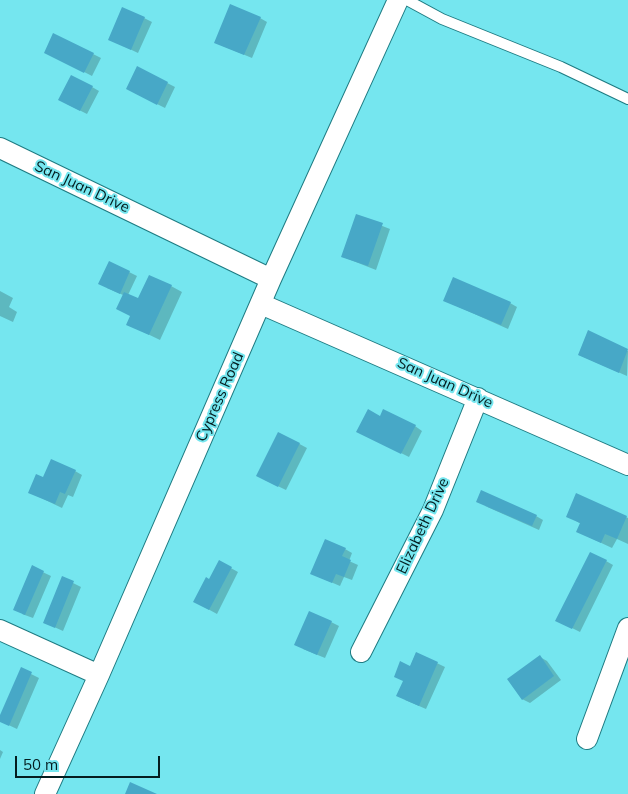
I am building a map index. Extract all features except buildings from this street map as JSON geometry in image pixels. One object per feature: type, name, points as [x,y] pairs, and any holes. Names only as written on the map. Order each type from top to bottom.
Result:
[{"type":"street","name":"Cypress Road","points":[[44,794],[99,675],[271,279],[398,0]]},
{"type":"street","name":"San Juan Drive","points":[[0,148],[271,279]]},
{"type":"street","name":"San Juan Drive","points":[[261,304],[628,465]]},
{"type":"street","name":"Elizabeth Drive","points":[[361,652],[433,510],[478,398]]},
{"type":"street","points":[[587,739],[628,628]]},
{"type":"street","points":[[0,630],[99,675]]},
{"type":"lane","points":[[407,0],[442,18],[561,67],[628,99]]}]
